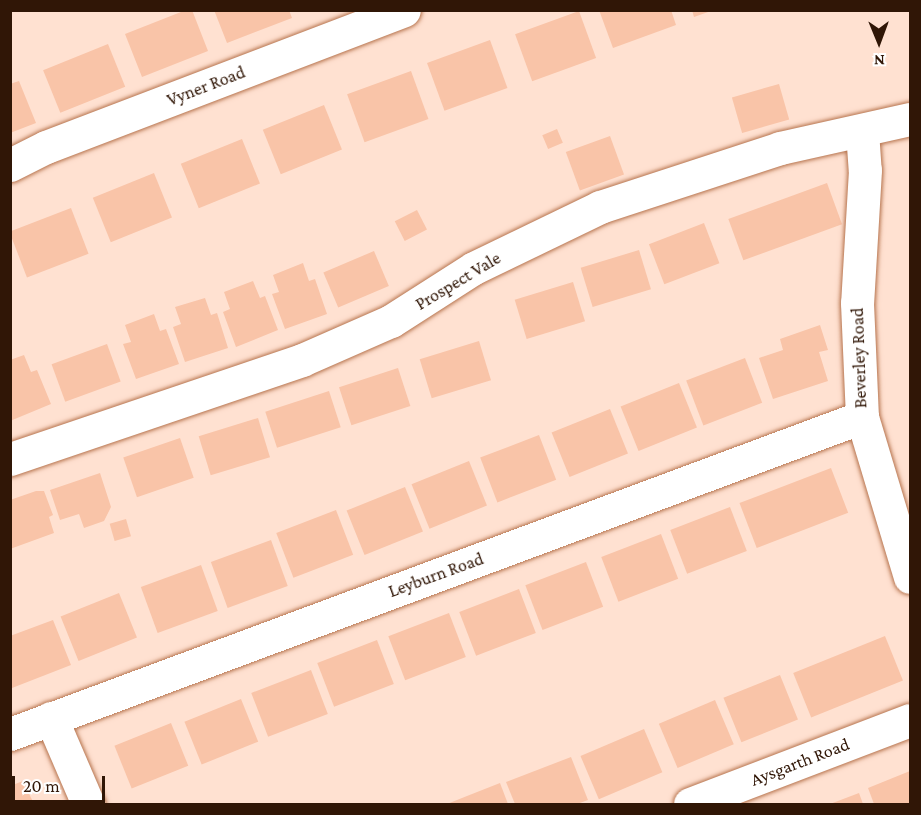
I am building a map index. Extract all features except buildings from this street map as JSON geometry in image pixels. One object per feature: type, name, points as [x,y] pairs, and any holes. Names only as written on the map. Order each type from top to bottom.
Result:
[{"type":"street","name":"Vyner Road","points":[[10,165],[46,147],[404,10]]},
{"type":"street","name":"Prospect Vale","points":[[10,459],[312,356],[391,321],[474,268],[600,207],[780,148],[910,119]]},
{"type":"street","name":"Beverley Road","points":[[862,131],[865,170],[856,303],[862,417],[910,577]]},
{"type":"street","name":"Leyburn Road","points":[[10,735],[862,417]]},
{"type":"street","points":[[51,718],[88,804]]},
{"type":"street","name":"Aysgarth Road","points":[[690,804],[910,720]]}]
